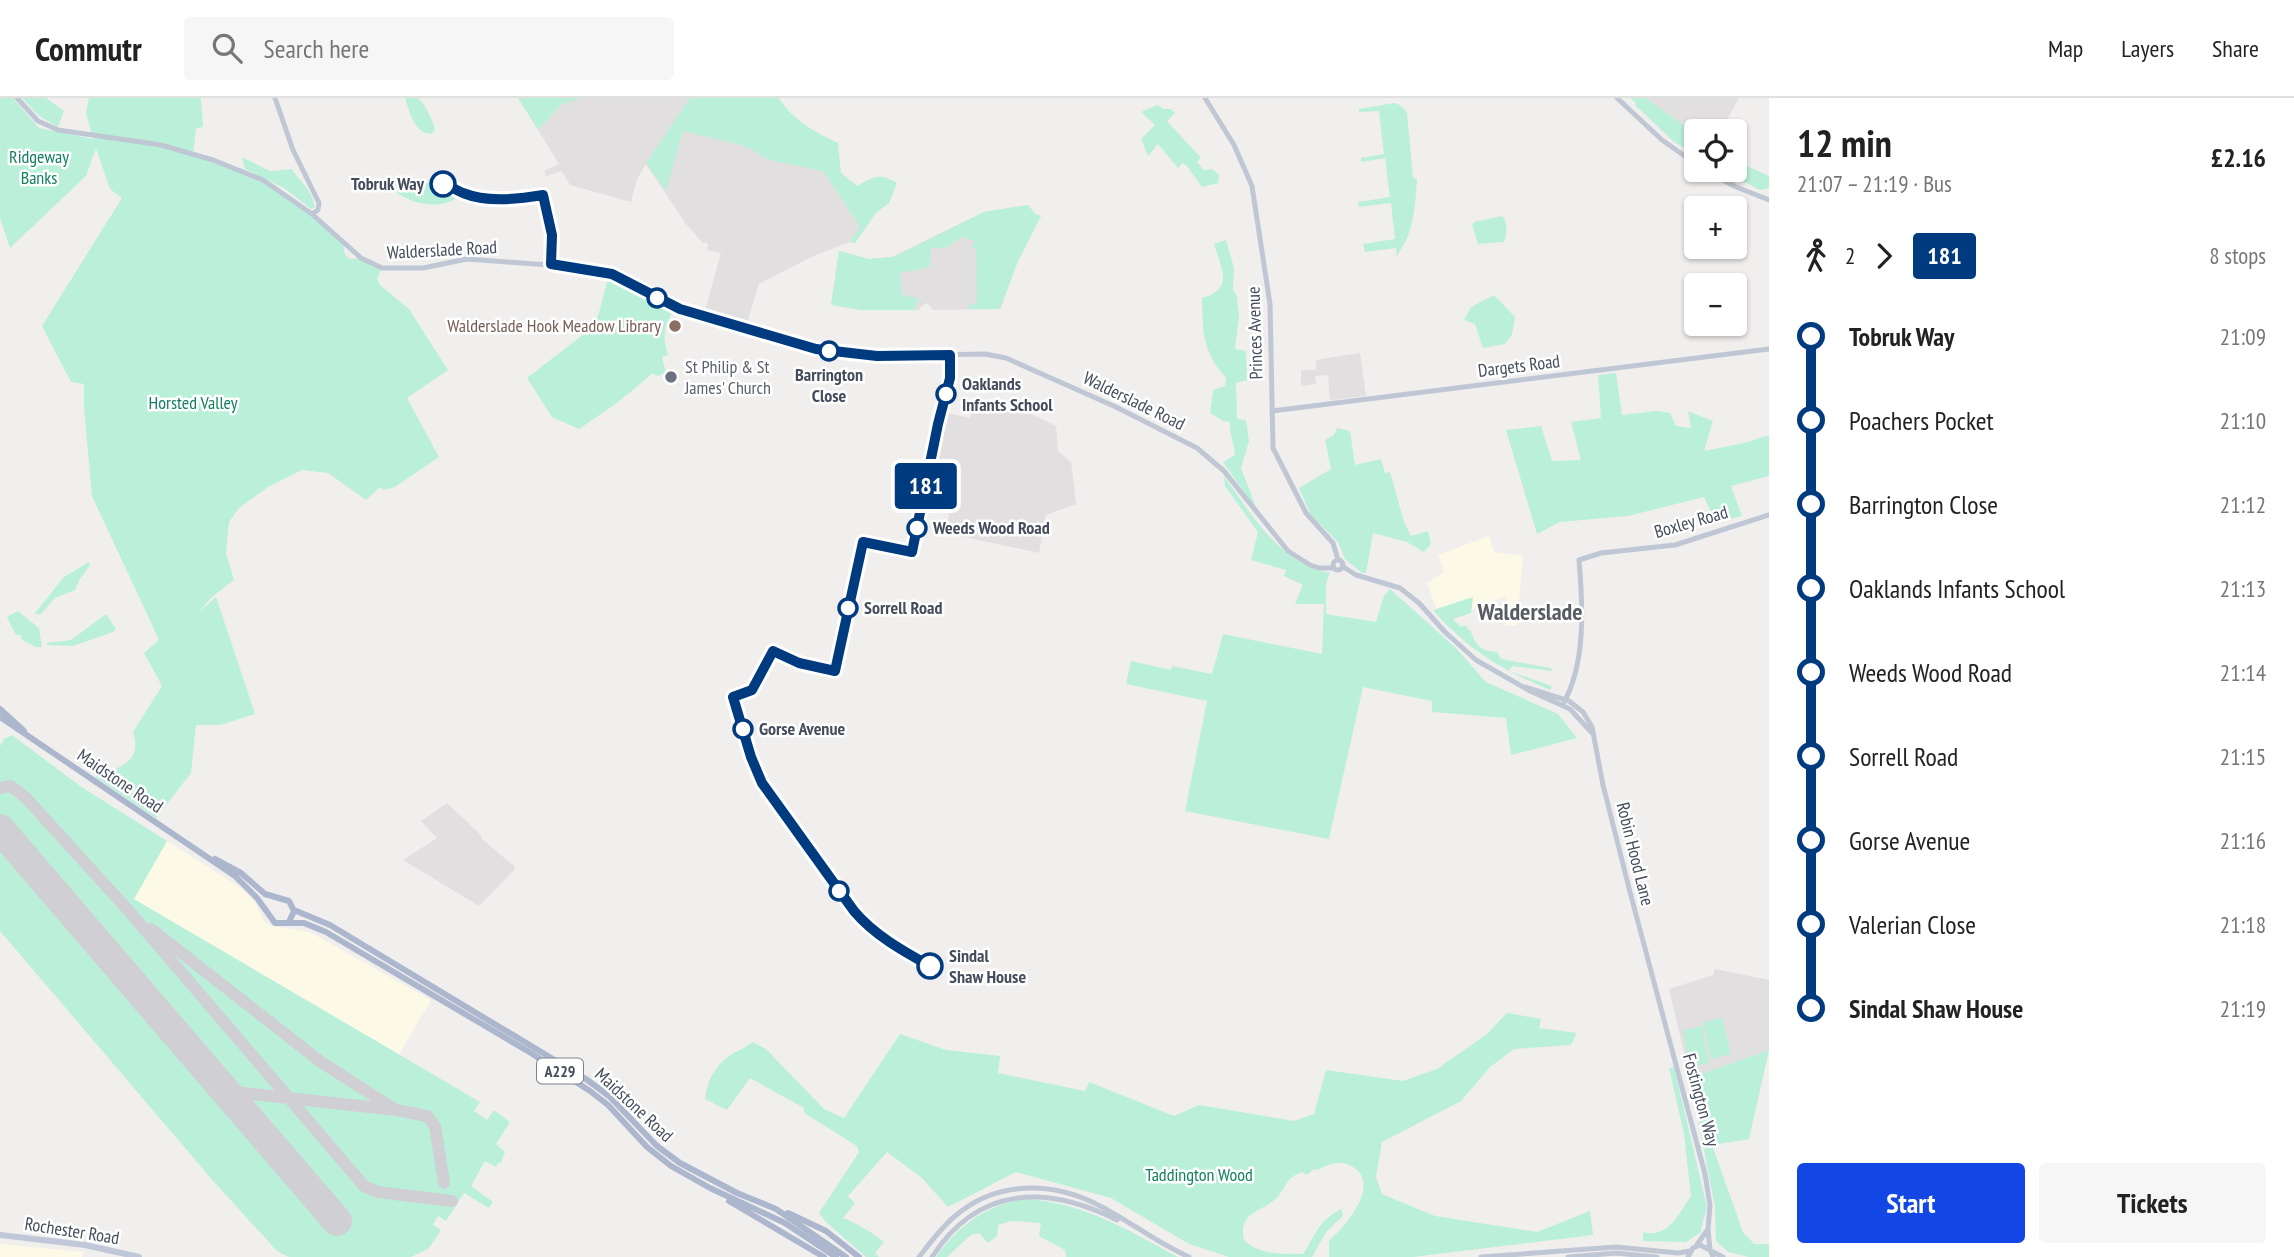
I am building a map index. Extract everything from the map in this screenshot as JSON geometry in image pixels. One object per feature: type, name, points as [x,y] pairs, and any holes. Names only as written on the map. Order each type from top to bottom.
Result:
[{"type":"main road","name":"Maidstone Road","points":[[0,709],[25,732]]},
{"type":"main road","name":"Maidstone Road","points":[[0,717],[247,886],[268,915]]},
{"type":"main road","name":"Maidstone Road","points":[[200,852],[241,873],[264,893],[277,899]]},
{"type":"main road","name":"A229","points":[[277,899],[288,901],[293,910]]},
{"type":"main road","points":[[268,915],[270,904],[277,899]]},
{"type":"main road","name":"Maidstone Road","points":[[293,910],[330,925],[554,1058],[604,1091],[672,1158],[722,1185],[776,1209],[846,1257]]},
{"type":"main road","points":[[289,922],[293,910]]},
{"type":"main road","name":"A229","points":[[268,915],[277,924],[289,922]]},
{"type":"main road","name":"Maidstone Road","points":[[289,922],[304,923],[326,932],[569,1077],[602,1100],[657,1156],[710,1188]]},
{"type":"main road","points":[[545,1062],[543,1077],[556,1074],[569,1077]]},
{"type":"main road","name":"A229","points":[[710,1188],[785,1223],[836,1257]]},
{"type":"main road","points":[[710,1188],[824,1257]]},
{"type":"main road","points":[[776,1209],[826,1231],[859,1257]]},
{"type":"main road","name":"Rochester Road","points":[[0,1235],[85,1245],[139,1257]]},
{"type":"street","name":"Walderslade Road","points":[[17,98],[33,116],[50,127],[150,143],[193,153],[263,180],[312,214],[361,258],[386,269],[424,268],[467,259],[561,265],[612,274],[680,309],[816,349],[877,356],[985,354],[1006,358],[1125,411],[1204,453],[1224,471],[1288,551],[1310,565],[1334,568]]},
{"type":"street","points":[[275,98],[297,159],[319,203],[318,210],[312,214]]},
{"type":"street","name":"Princes Avenue","points":[[1205,98],[1234,145],[1252,186],[1270,304],[1273,448],[1306,513],[1333,543],[1338,560]]},
{"type":"street","points":[[1617,98],[1662,140],[1684,156]]},
{"type":"street","points":[[1727,182],[1769,200]]},
{"type":"street","name":"Dargets Road","points":[[1272,411],[1769,349]]},
{"type":"street","name":"Boxley Road","points":[[1564,702],[1578,666],[1580,560],[1601,554],[1675,545],[1769,515]]},
{"type":"street","points":[[1342,566],[1339,569],[1334,568],[1333,564],[1338,560],[1356,575],[1400,588],[1460,647],[1488,669],[1564,702]]},
{"type":"street","name":"Robin Hood Lane","points":[[1564,702],[1592,733],[1630,892],[1655,981]]},
{"type":"street","name":"Fostington Way","points":[[1655,981],[1705,1174],[1710,1205],[1708,1229],[1712,1253]]},
{"type":"street","points":[[919,1257],[965,1208],[993,1194],[1014,1189],[1044,1188],[1067,1192],[1103,1207],[1133,1227]]},
{"type":"street","points":[[932,1257],[950,1233],[966,1218],[990,1204],[1016,1197],[1034,1196],[1064,1200],[1101,1212],[1189,1257]]},
{"type":"street","points":[[1481,1257],[1616,1247],[1689,1254],[1708,1229]]},
{"type":"street","points":[[1696,1246],[1704,1246],[1723,1257]]},
{"type":"street","points":[[1569,1257],[1616,1253],[1657,1257]]},
{"type":"shaded area","points":[[536,98],[770,98],[860,227],[850,242],[811,257],[759,284],[746,326],[704,314],[721,253],[707,250],[708,244],[702,242],[686,224],[646,164],[637,179],[631,202],[570,185],[562,171],[546,176],[544,171],[559,164],[538,130],[548,117]]},
{"type":"shaded area","points":[[1646,98],[1739,98],[1728,119],[1684,119],[1684,125]]},
{"type":"shaded area","points":[[1028,205],[1035,214],[1041,216],[1018,261],[1000,309],[933,310],[927,303],[921,306],[920,310],[862,310],[831,305],[839,251],[869,259],[892,257],[984,212]]},
{"type":"shaded area","points":[[1360,353],[1366,396],[1330,400],[1328,375],[1315,376],[1316,384],[1301,386],[1301,370],[1316,370],[1316,360]]},
{"type":"shaded area","points":[[975,399],[1027,412],[1056,426],[1058,451],[1071,462],[1076,504],[1046,515],[1039,553],[945,533],[955,488],[931,482],[947,413],[970,418]]},
{"type":"shaded area","points":[[1489,536],[1494,552],[1523,556],[1517,625],[1505,626],[1507,596],[1455,616],[1438,613],[1427,583],[1444,572],[1438,555]]},
{"type":"shaded area","points":[[447,803],[515,869],[479,906],[403,860],[437,838],[421,821]]},
{"type":"shaded area","points":[[167,841],[241,888],[255,902],[264,921],[272,926],[310,932],[431,1000],[399,1054],[133,899]]},
{"type":"shaded area","points":[[1715,969],[1769,980],[1769,1050],[1690,1078],[1669,989],[1713,975]]},
{"type":"shaded area","points":[[0,1244],[83,1252],[82,1257],[0,1257]]},
{"type":"green space","points":[[0,98],[13,98],[39,128],[93,139],[86,113],[89,98],[201,98],[203,127],[196,128],[193,155],[268,183],[312,214],[343,244],[349,259],[361,258],[382,268],[377,278],[380,285],[409,309],[448,370],[407,398],[439,457],[395,487],[383,490],[380,487],[366,500],[328,473],[302,470],[268,487],[239,508],[229,522],[226,553],[234,580],[212,597],[198,613],[216,597],[255,714],[220,725],[196,725],[191,773],[156,818],[95,777],[127,762],[135,751],[133,732],[162,686],[144,653],[159,640],[92,496],[84,384],[71,382],[42,326],[122,198],[110,189],[96,148],[86,176],[10,248],[0,218]]},
{"type":"green space","points":[[22,98],[46,98],[64,111],[58,127],[39,116]]},
{"type":"green space","points":[[405,98],[418,98],[423,104],[434,126],[435,130],[431,134],[425,133],[417,126]]},
{"type":"green space","points":[[518,98],[582,98],[562,104],[538,130]]},
{"type":"green space","points":[[690,98],[779,98],[797,119],[838,143],[841,173],[857,186],[876,177],[897,183],[889,203],[876,213],[855,243],[850,242],[860,227],[823,171],[769,160],[745,146],[683,131],[666,191],[646,163]]},
{"type":"green space","points":[[1630,98],[1646,98],[1684,125],[1684,148],[1674,142],[1635,105]]},
{"type":"green space","points":[[1394,103],[1407,112],[1413,178],[1417,179],[1410,229],[1397,257],[1396,248],[1365,252],[1363,244],[1395,239],[1391,203],[1359,207],[1358,202],[1390,197],[1385,158],[1361,162],[1361,158],[1384,154],[1379,111],[1359,112],[1359,109]]},
{"type":"green space","points":[[1157,105],[1175,113],[1167,121],[1201,158],[1197,162],[1204,170],[1212,169],[1219,175],[1218,183],[1202,187],[1187,166],[1183,163],[1178,168],[1158,144],[1148,156],[1141,139],[1155,125],[1141,112]]},
{"type":"green space","points":[[242,157],[270,171],[292,169],[308,190],[315,207],[311,209],[284,188],[245,169]]},
{"type":"green space","points":[[1747,166],[1769,176],[1769,188],[1760,190],[1745,182],[1747,182]]},
{"type":"green space","points":[[395,177],[438,185],[437,188],[443,187],[456,193],[455,199],[439,204],[412,201],[390,187]]},
{"type":"green space","points":[[1028,205],[1035,214],[1041,216],[1018,261],[1000,309],[967,309],[977,301],[976,248],[971,248],[975,241],[962,237],[945,248],[931,248],[930,266],[900,272],[902,295],[920,299],[914,310],[862,310],[831,305],[839,251],[869,259],[893,257],[984,212]]},
{"type":"green space","points":[[1502,216],[1506,229],[1504,242],[1478,244],[1472,225],[1474,222]]},
{"type":"green space","points":[[1226,240],[1234,268],[1233,290],[1237,296],[1239,316],[1235,349],[1246,351],[1247,380],[1236,383],[1237,419],[1246,420],[1249,441],[1241,468],[1258,512],[1223,462],[1235,455],[1230,422],[1210,413],[1213,390],[1225,386],[1226,378],[1212,359],[1205,341],[1202,298],[1219,289],[1222,283],[1222,269],[1214,244]]},
{"type":"green space","points":[[608,279],[672,313],[665,334],[668,355],[662,357],[666,373],[656,376],[653,373],[617,403],[579,429],[552,417],[527,378],[589,330],[598,316]]},
{"type":"green space","points":[[1494,295],[1515,317],[1512,335],[1505,344],[1483,348],[1475,324],[1464,320],[1471,307]]},
{"type":"green space","points":[[1616,373],[1622,415],[1656,411],[1670,413],[1676,426],[1691,428],[1688,411],[1713,421],[1704,451],[1769,435],[1769,476],[1731,486],[1742,516],[1716,522],[1704,497],[1628,516],[1560,522],[1537,534],[1506,430],[1541,426],[1552,461],[1581,460],[1571,422],[1601,418],[1598,375]]},
{"type":"green space","points":[[1337,428],[1350,431],[1355,465],[1381,459],[1385,473],[1390,472],[1404,522],[1411,536],[1428,531],[1431,544],[1424,552],[1407,542],[1373,533],[1366,573],[1362,573],[1345,559],[1338,542],[1311,515],[1299,488],[1331,469],[1325,440],[1334,435]]},
{"type":"green space","points":[[1224,476],[1257,521],[1282,549],[1312,568],[1330,573],[1326,584],[1326,614],[1376,622],[1384,596],[1390,589],[1456,648],[1486,682],[1558,714],[1577,738],[1511,755],[1506,718],[1432,712],[1432,701],[1363,687],[1329,839],[1185,811],[1207,701],[1126,684],[1131,661],[1171,670],[1172,666],[1212,674],[1223,634],[1322,654],[1324,604],[1295,604],[1303,585],[1284,576],[1286,570],[1251,560],[1258,532],[1225,486]]},
{"type":"green space","points":[[89,562],[90,565],[75,590],[55,598],[41,614],[35,613],[64,577]]},
{"type":"green space","points":[[1473,597],[1471,613],[1453,619],[1461,627],[1466,625],[1468,630],[1470,629],[1479,646],[1497,652],[1501,659],[1551,668],[1552,671],[1512,666],[1509,671],[1459,636],[1433,610]]},
{"type":"green space","points":[[18,611],[39,628],[42,647],[36,647],[16,635],[7,617]]},
{"type":"green space","points":[[106,614],[116,629],[113,632],[73,646],[47,645],[71,640]]},
{"type":"green space","points":[[1510,671],[1552,686],[1550,690]]},
{"type":"green space","points":[[12,735],[80,786],[167,841],[134,899],[480,1102],[474,1111],[487,1120],[494,1110],[510,1122],[496,1144],[505,1152],[501,1163],[496,1167],[485,1161],[471,1186],[493,1202],[489,1208],[464,1193],[446,1221],[438,1216],[433,1225],[441,1230],[429,1248],[411,1257],[289,1257],[277,1251],[215,1183],[0,931],[0,746],[4,739]]},
{"type":"green space","name":"Taddington Wood","points":[[1507,1013],[1541,1019],[1539,1028],[1577,1033],[1571,1045],[1514,1049],[1490,1067],[1461,1101],[1382,1142],[1376,1177],[1382,1194],[1435,1216],[1537,1232],[1590,1211],[1593,1235],[1413,1257],[1329,1257],[1329,1241],[1344,1226],[1358,1205],[1364,1184],[1361,1174],[1353,1167],[1339,1163],[1314,1169],[1307,1175],[1302,1172],[1293,1177],[1273,1201],[1245,1222],[1244,1240],[1257,1249],[1272,1253],[1303,1254],[1322,1224],[1341,1209],[1343,1216],[1326,1232],[1312,1257],[1229,1257],[1189,1244],[1111,1198],[1016,1172],[948,1207],[922,1178],[887,1152],[848,1196],[855,1203],[843,1218],[884,1242],[875,1253],[879,1257],[866,1257],[819,1213],[859,1152],[857,1146],[804,1113],[804,1108],[750,1078],[727,1110],[705,1099],[707,1087],[719,1065],[753,1042],[766,1049],[824,1109],[844,1118],[900,1034],[946,1050],[1000,1056],[998,1073],[1085,1091],[1089,1082],[1174,1116],[1199,1105],[1294,1121],[1314,1114],[1326,1070],[1403,1081],[1437,1069],[1487,1034]]},
{"type":"green space","points":[[1722,1018],[1731,1054],[1711,1059],[1703,1022]]},
{"type":"green space","points":[[1702,1026],[1709,1063],[1690,1067],[1683,1030]]},
{"type":"green space","points":[[1769,1050],[1749,1139],[1712,1145],[1743,1232],[1754,1244],[1769,1244],[1769,1257],[1749,1257],[1728,1252],[1716,1241],[1715,1207],[1690,1078]]},
{"type":"green space","points":[[1674,1067],[1707,1207],[1700,1233],[1686,1242],[1643,1241],[1643,1232],[1659,1232],[1672,1224],[1691,1196],[1684,1134],[1669,1068]]},
{"type":"green space","points":[[1021,1199],[1063,1205],[1102,1218],[1178,1257],[1066,1257],[1065,1250],[1039,1236],[1041,1223],[1011,1221],[998,1225],[997,1236],[988,1243],[979,1233],[971,1235],[947,1257],[936,1257],[953,1236],[973,1219],[995,1207]]},
{"type":"taxiway","points":[[0,788],[11,786],[27,799],[128,910],[364,1186],[377,1192],[452,1201]]},
{"type":"taxiway","points":[[151,929],[321,1062],[396,1110]]},
{"type":"taxiway","points":[[226,1091],[396,1110],[427,1116],[435,1126],[444,1183]]},
{"type":"runway","points":[[0,829],[337,1221]]},
{"type":"bus line","name":"181","points":[[443,184],[465,194],[489,198],[521,199],[543,195],[552,235],[551,264],[612,274],[680,309],[833,352],[877,356],[950,355],[950,378],[912,552],[863,542],[835,671],[799,663],[773,651],[752,690],[733,697],[751,757],[762,783],[854,911],[868,927],[930,966]]},
{"type":"place","name":"Tobruk Way","points":[[443,184]]},
{"type":"place","name":"Walderslade Hook Meadow Library","points":[[675,326]]},
{"type":"place","name":"Barrington Close","points":[[829,351]]},
{"type":"place","name":"St Philip & St James' Church","points":[[671,377]]},
{"type":"place","name":"Oaklands Infants School","points":[[946,394]]},
{"type":"place","name":"Weeds Wood Road","points":[[917,528]]},
{"type":"place","name":"Sorrell Road","points":[[848,608]]},
{"type":"place","name":"Gorse Avenue","points":[[743,729]]},
{"type":"place","name":"Sindal Shaw House","points":[[930,966]]},
{"type":"district","name":"Walderslade","points":[[1530,612]]},
{"type":"park label","name":"Ridgeway Banks","points":[[39,167]]},
{"type":"park label","name":"Horsted Valley","points":[[193,403]]}]
